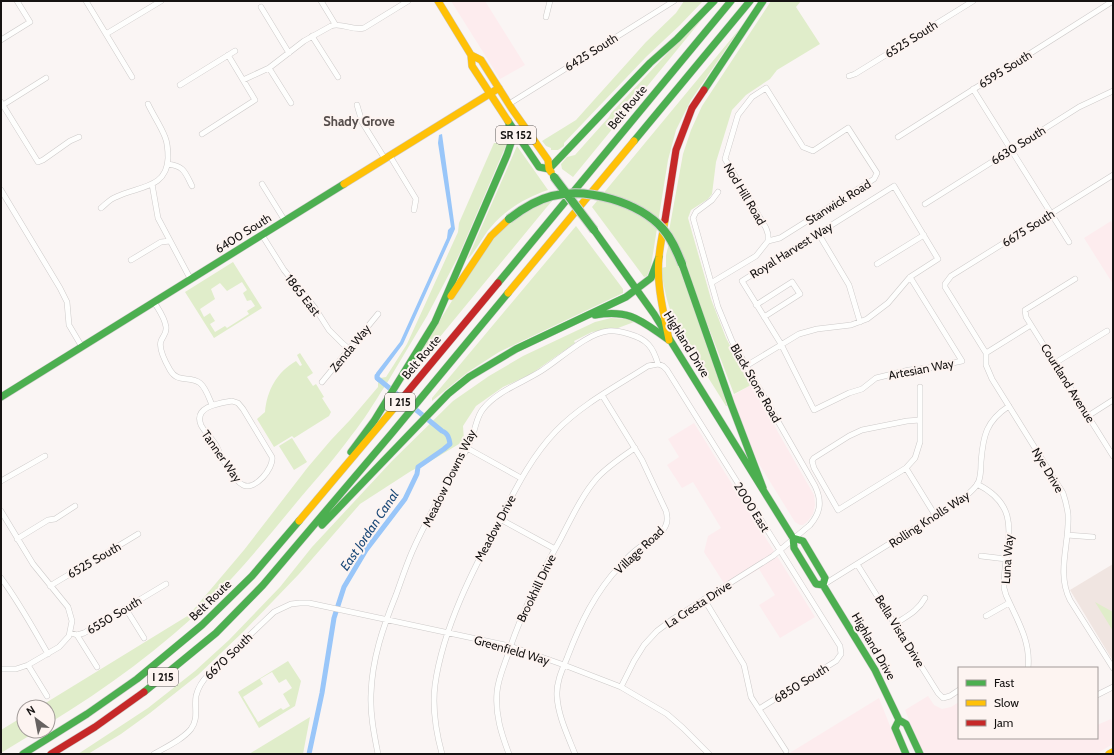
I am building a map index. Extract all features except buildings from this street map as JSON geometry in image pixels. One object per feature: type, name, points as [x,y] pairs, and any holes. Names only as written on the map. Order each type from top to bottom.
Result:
[{"type":"main road","name":"Highland Drive","points":[[438,1],[471,54],[481,60],[509,104],[548,160],[549,169],[554,178],[637,289],[794,538],[803,542],[806,546],[825,578],[824,585],[875,670],[899,720],[906,724],[920,754]]},
{"type":"main road","points":[[549,169],[650,63],[677,39],[714,1]]},
{"type":"main road","name":"Belt Route","points":[[22,754],[87,714],[149,670],[202,625],[252,576],[384,421],[731,1]]},
{"type":"main road","name":"I 215","points":[[51,754],[95,727],[144,692],[216,633],[263,585],[392,433],[750,1]]},
{"type":"main road","points":[[669,340],[658,274],[659,257],[676,150],[692,108],[763,1]]},
{"type":"main road","name":"Highland Drive","points":[[471,54],[472,66],[509,124],[539,167],[549,169]]},
{"type":"main road","name":"6400 South","points":[[1,397],[499,88]]},
{"type":"main road","points":[[435,322],[507,155],[511,142],[509,124]]},
{"type":"main road","points":[[288,534],[374,421],[435,322],[491,236],[508,219],[525,206],[561,194],[582,194],[605,197],[630,205],[648,216],[662,229],[675,247],[720,369],[735,418],[763,488]]},
{"type":"main road","points":[[263,585],[448,394],[469,377],[516,349],[626,297],[651,278],[659,257]]},
{"type":"main road","points":[[586,316],[614,312],[627,314],[641,321],[669,340]]},
{"type":"main road","name":"Highland Drive","points":[[899,720],[895,728],[906,754]]},
{"type":"main road","points":[[1109,754],[1113,752]]},
{"type":"street","points":[[1,40],[30,22],[17,1]]},
{"type":"street","points":[[86,1],[132,77]]},
{"type":"street","points":[[106,34],[161,1]]},
{"type":"street","points":[[321,1],[335,24]]},
{"type":"street","points":[[243,80],[269,68],[312,36],[335,24],[358,29],[364,28],[408,1]]},
{"type":"street","points":[[546,17],[550,1]]},
{"type":"street","name":"6425 South","points":[[509,104],[674,1]]},
{"type":"street","name":"6525 South","points":[[849,76],[855,74],[973,1]]},
{"type":"street","name":"6595 South","points":[[898,137],[973,88],[1113,1]]},
{"type":"street","points":[[261,7],[289,53]]},
{"type":"street","points":[[312,36],[338,77]]},
{"type":"street","points":[[180,85],[235,51]]},
{"type":"street","points":[[202,134],[255,100],[228,55]]},
{"type":"street","points":[[269,68],[291,103]]},
{"type":"street","points":[[46,78],[2,103],[38,162],[70,141],[79,137]]},
{"type":"street","name":"Nod Hill Road","points":[[710,283],[756,256],[768,242],[766,228],[725,159],[738,115],[752,97],[766,88]]},
{"type":"street","name":"Stanwick Road","points":[[766,88],[803,147],[813,151],[848,128],[877,173],[874,179],[780,238],[768,242]]},
{"type":"street","points":[[973,88],[1069,242]]},
{"type":"street","name":"6630 South","points":[[925,204],[1085,104],[1113,92]]},
{"type":"street","points":[[101,208],[117,196],[152,184],[164,176],[168,164],[168,145],[148,104]]},
{"type":"street","points":[[357,105],[362,122],[416,199],[414,210]]},
{"type":"street","points":[[168,164],[182,168],[192,186]]},
{"type":"street","name":"6675 South","points":[[945,284],[951,276],[1113,175]]},
{"type":"street","points":[[152,184],[158,218],[191,280]]},
{"type":"street","points":[[262,184],[285,221]]},
{"type":"street","name":"Royal Harvest Way","points":[[814,410],[781,344],[742,281],[894,186],[938,259],[910,277]]},
{"type":"street","points":[[1,190],[60,288],[66,302],[69,325],[82,347]]},
{"type":"street","name":"Black Stone Road","points":[[718,192],[712,200],[698,210],[694,215],[693,222],[710,283],[727,329],[746,366],[819,494],[819,508],[814,520],[794,538]]},
{"type":"street","points":[[818,234],[849,285],[860,322]]},
{"type":"street","name":"1865 East","points":[[262,235],[284,270],[315,308],[329,330],[350,349]]},
{"type":"street","points":[[877,264],[924,235]]},
{"type":"street","points":[[131,260],[161,242],[170,241]]},
{"type":"street","points":[[746,366],[791,338],[808,331],[851,325],[867,319],[888,303],[910,277]]},
{"type":"street","name":"Artesian Way","points":[[814,410],[849,393],[862,389],[876,378],[909,370],[928,368],[962,361],[910,277]]},
{"type":"street","name":"Courtland Avenue","points":[[1074,279],[1025,310],[1026,317],[1113,456]]},
{"type":"street","points":[[756,304],[792,282],[800,294],[764,317]]},
{"type":"street","name":"Nye Drive","points":[[945,284],[947,291],[986,354],[988,372],[1063,493],[1068,513],[1068,535],[1063,571],[1066,591],[1070,600],[1113,668]]},
{"type":"street","points":[[154,302],[166,325],[166,332],[160,346],[170,370],[179,378],[200,383],[212,405]]},
{"type":"street","name":"Zenda Way","points":[[322,382],[378,314]]},
{"type":"street","points":[[986,354],[1032,325]]},
{"type":"street","name":"Meadow Downs Way","points":[[378,754],[372,727],[371,694],[376,656],[386,620],[413,552],[439,498],[467,448],[483,409],[502,393],[544,369],[595,335],[606,331],[615,331],[642,338],[655,354],[658,364]]},
{"type":"street","points":[[1055,363],[1107,331]]},
{"type":"street","name":"Meadow Drive","points":[[442,754],[436,734],[434,710],[434,687],[438,665],[448,633],[473,570],[521,478],[544,444],[557,429],[576,413],[648,366],[658,364]]},
{"type":"street","name":"2000 East","points":[[658,364],[667,370],[840,646],[841,654]]},
{"type":"street","points":[[920,387],[920,420],[920,448],[912,463],[838,510],[814,468],[812,461],[817,456],[849,436],[862,430],[907,421],[920,420]]},
{"type":"street","name":"Village Road","points":[[575,754],[556,695],[564,665],[590,607],[604,585],[620,565],[638,548],[662,530],[667,523],[666,511],[655,485],[636,448],[602,395]]},
{"type":"street","points":[[1088,416],[1113,400]]},
{"type":"street","name":"Tanner Way","points":[[232,402],[240,405],[272,456],[272,465],[254,485],[246,486],[240,483],[227,467],[215,444],[201,424],[201,414],[206,407],[212,405],[232,402]]},
{"type":"street","name":"Rolling Knolls Way","points":[[824,585],[968,494],[977,484],[981,466],[982,445],[986,432],[992,420],[1009,406]]},
{"type":"street","points":[[467,448],[521,478]]},
{"type":"street","name":"Brookhill Drive","points":[[509,754],[499,727],[497,690],[510,646],[533,591],[586,492],[597,478],[610,466],[636,448]]},
{"type":"street","points":[[1,481],[44,456]]},
{"type":"street","points":[[906,468],[935,515]]},
{"type":"street","name":"Luna Way","points":[[977,484],[990,491],[997,497],[1007,513],[1009,530],[1004,588],[1009,603],[1027,642],[1029,650],[1028,667]]},
{"type":"street","points":[[17,539],[48,520],[55,519],[76,506]]},
{"type":"street","points":[[1,511],[33,564],[70,611],[72,622],[71,633]]},
{"type":"street","points":[[500,519],[555,549]]},
{"type":"street","name":"6525 South","points":[[50,586],[138,534]]},
{"type":"street","points":[[1068,535],[1093,537]]},
{"type":"street","name":"La Cresta Drive","points":[[621,687],[644,645],[657,631],[673,619],[773,556],[794,538]]},
{"type":"street","points":[[981,556],[1006,559]]},
{"type":"street","name":"Bella Vista Drive","points":[[857,564],[943,698],[950,696],[958,691]]},
{"type":"street","points":[[1,578],[26,615],[48,654]]},
{"type":"street","name":"6550 South","points":[[1,669],[16,669],[28,665],[62,645],[71,633],[77,636],[84,633],[166,584]]},
{"type":"street","points":[[895,624],[915,611],[925,598]]},
{"type":"street","points":[[704,599],[744,665],[751,697],[786,751]]},
{"type":"street","name":"Greenfield Way","points":[[291,604],[304,603],[336,609],[510,646],[564,665],[621,687],[667,714],[708,754]]},
{"type":"street","points":[[986,616],[1009,603]]},
{"type":"street","name":"6670 South","points":[[157,753],[191,729],[196,718],[196,694],[204,679],[274,612],[291,604]]},
{"type":"street","points":[[126,609],[144,638]]},
{"type":"street","points":[[77,636],[97,667]]},
{"type":"street","name":"6850 South","points":[[758,709],[836,661],[841,654]]},
{"type":"street","points":[[28,665],[47,696]]},
{"type":"street","points":[[1098,694],[1113,687]]},
{"type":"shaded area","points":[[451,1],[485,1],[525,65],[500,79]]},
{"type":"shaded area","points":[[1111,221],[1113,225],[1113,284],[1084,238]]},
{"type":"shaded area","points":[[751,385],[814,495],[815,505],[813,514],[803,525],[795,522],[759,464],[732,396]]},
{"type":"shaded area","points":[[694,423],[815,617],[780,638],[759,605],[775,595],[759,569],[727,588],[704,552],[708,536],[721,528],[693,482],[682,488],[667,465],[679,457],[668,439]]},
{"type":"shaded area","points":[[1113,564],[1113,661],[1070,590]]},
{"type":"shaded area","points":[[928,696],[934,705],[942,709],[951,707],[958,703],[958,739],[1098,739],[1098,725],[1111,719],[1113,723],[1113,744],[1096,754],[924,754],[905,710]]},
{"type":"shaded area","points":[[879,698],[901,754],[788,754]]},
{"type":"green space","points":[[684,1],[703,1],[646,57],[564,143],[564,146],[558,150],[551,150],[551,148],[546,146],[542,141],[576,120],[646,42],[676,13]]},
{"type":"green space","points":[[717,1],[573,177],[562,169],[561,164],[567,157],[575,155],[611,113]]},
{"type":"green space","points":[[771,1],[801,1],[796,7],[820,44],[777,70],[770,79],[746,95],[732,110],[716,162],[712,194],[708,199],[691,210],[688,218],[711,299],[726,338],[751,385],[734,394],[669,231],[683,154],[691,130],[702,106]]},
{"type":"green space","points":[[741,27],[691,100],[676,130],[668,160],[651,266],[647,276],[644,277],[592,207]]},
{"type":"green space","points":[[494,143],[507,143],[459,255],[427,316],[387,383],[380,378],[386,377],[407,344],[458,232],[459,223]]},
{"type":"green space","points":[[517,146],[548,190],[532,196],[503,215],[488,231],[467,260]]},
{"type":"green space","points":[[553,200],[402,383],[481,254],[516,213]]},
{"type":"green space","points":[[576,226],[623,289],[623,293],[499,352],[468,372],[432,401],[432,398]]},
{"type":"green space","points":[[669,243],[674,253],[722,387],[727,406],[677,328],[671,313],[661,268],[666,267],[666,255]]},
{"type":"green space","points":[[233,262],[262,308],[214,338],[185,292]],"holes":[[[242,282],[247,290],[243,293],[247,301],[251,300],[255,306],[247,311],[249,314],[227,328],[225,326],[215,332],[210,324],[215,321],[210,313],[204,317],[200,309],[215,299],[211,289],[220,283],[227,291]]]},
{"type":"green space","points":[[611,318],[627,319],[634,322],[618,328],[592,332],[574,341],[575,343],[531,374],[503,387],[476,406],[463,426],[464,441],[411,471],[360,504],[299,574],[244,631],[198,675],[121,734],[88,754],[78,754],[148,708],[195,671],[229,640],[280,587],[312,547],[392,461],[453,401],[489,376],[523,356],[595,322]]},
{"type":"green space","points":[[300,353],[313,373],[307,377],[313,386],[316,384],[324,397],[322,398],[331,412],[329,416],[294,438],[292,436],[274,447],[257,419],[265,412],[268,396],[278,376],[289,365],[296,361],[300,366],[302,365],[297,355]]},
{"type":"green space","points":[[378,380],[385,386],[356,430],[223,588],[192,618],[153,651],[113,682],[56,719],[56,699],[52,699],[189,615],[244,550],[308,467],[378,387]]},
{"type":"green space","points":[[292,438],[307,462],[294,470],[279,446]]},
{"type":"green space","points":[[1095,602],[1113,612],[1113,631]]},
{"type":"green space","points":[[288,661],[301,681],[295,706],[259,728],[238,692]],"holes":[[[272,672],[279,683],[286,679],[292,688],[283,694],[290,706],[283,710],[281,708],[258,722],[243,697],[263,684],[260,679]]]},
{"type":"green space","points":[[310,717],[303,754],[249,754]]},
{"type":"green space","points":[[16,721],[16,739],[24,739],[1,753],[1,730]]},
{"type":"water","points":[[442,134],[455,229],[403,344],[380,375],[379,377],[382,380],[378,382],[375,379],[376,373],[400,342],[447,238],[448,230],[451,227],[438,143],[439,135]]},
{"type":"waterway","name":"East Jordan Canal","points":[[309,754],[322,693],[334,618],[344,587],[366,550],[405,499],[417,474],[418,467],[450,444],[446,433],[377,378],[377,376]]},
{"type":"traffic: fast","points":[[549,169],[650,63],[677,39],[714,1]]},
{"type":"traffic: fast","points":[[498,283],[731,1]]},
{"type":"traffic: fast","points":[[634,141],[750,1]]},
{"type":"traffic: fast","points":[[704,90],[763,1]]},
{"type":"traffic: fast","points":[[508,121],[539,167],[549,169]]},
{"type":"traffic: fast","points":[[351,452],[374,421],[435,322],[507,155],[511,143],[509,124]]},
{"type":"traffic: fast","points":[[554,177],[594,230]]},
{"type":"traffic: fast","points":[[1,397],[344,184]]},
{"type":"traffic: fast","points":[[509,219],[529,205],[552,196],[581,194],[596,195],[612,199],[627,204],[653,219],[669,237],[682,264]]},
{"type":"traffic: fast","points":[[594,230],[654,314],[793,538],[794,548],[816,584],[823,585]]},
{"type":"traffic: fast","points":[[322,525],[448,394],[469,377],[516,349],[626,297],[651,278],[659,257]]},
{"type":"traffic: fast","points":[[682,264],[731,404],[763,488]]},
{"type":"traffic: fast","points":[[144,692],[216,633],[263,585],[508,293]]},
{"type":"traffic: fast","points":[[595,315],[627,315],[643,322],[669,340]]},
{"type":"traffic: fast","points":[[23,754],[87,714],[137,679],[202,625],[252,576],[299,521]]},
{"type":"traffic: fast","points":[[793,538],[803,541],[825,578],[823,585],[875,670],[899,720],[906,724],[920,754]]},
{"type":"traffic: fast","points":[[899,720],[895,728],[906,754]]},
{"type":"traffic: slow","points":[[438,1],[471,55],[472,66],[508,121]]},
{"type":"traffic: slow","points":[[471,55],[481,60],[512,109],[548,160],[549,169],[551,172]]},
{"type":"traffic: slow","points":[[344,184],[499,88]]},
{"type":"traffic: slow","points":[[508,293],[634,141]]},
{"type":"traffic: slow","points":[[451,296],[491,236],[509,219]]},
{"type":"traffic: slow","points":[[665,220],[659,252],[658,267],[661,299],[669,340]]},
{"type":"traffic: slow","points":[[299,521],[400,401]]},
{"type":"traffic: slow","points":[[1109,754],[1113,752]]},
{"type":"traffic: jam","points":[[665,220],[676,150],[692,108],[704,90]]},
{"type":"traffic: jam","points":[[400,401],[498,283]]},
{"type":"traffic: jam","points":[[51,754],[95,727],[144,692]]},
{"type":"district","name":"Shady Grove","points":[[359,121]]}]
